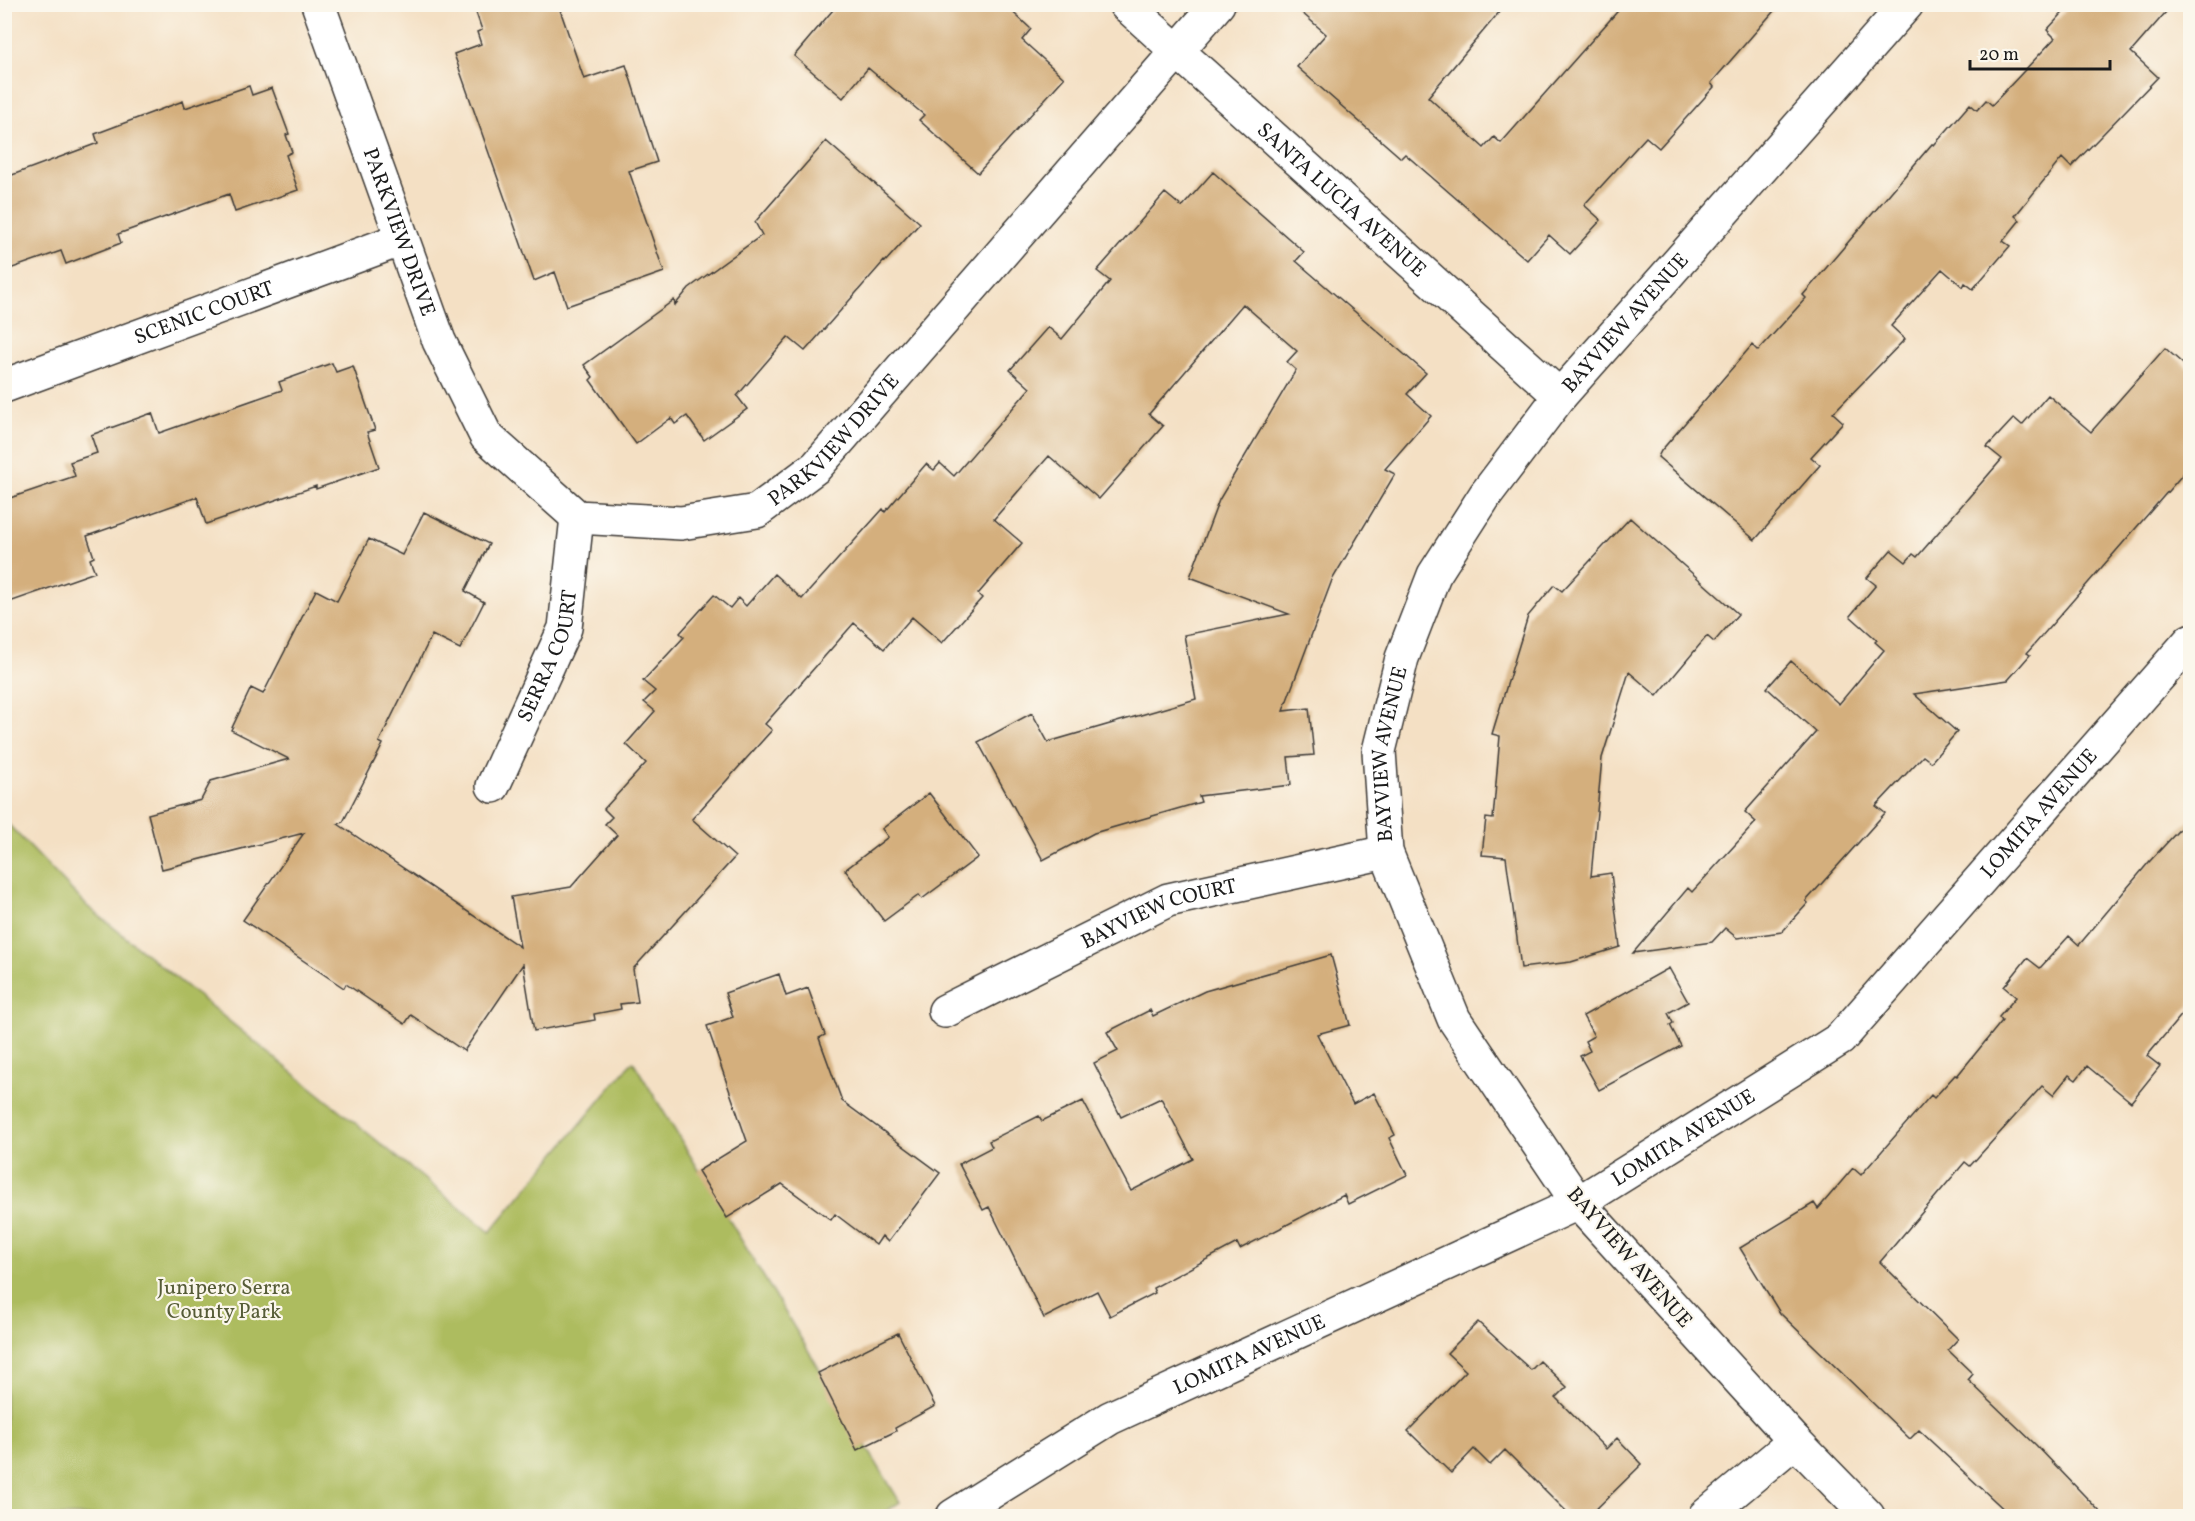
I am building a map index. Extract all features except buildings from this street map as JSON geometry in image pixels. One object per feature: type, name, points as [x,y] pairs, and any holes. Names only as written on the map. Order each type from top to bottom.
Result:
[{"type":"street","name":"PARKVIEW DRIVE","points":[[318,4],[439,341],[486,436],[577,517],[681,523],[757,511],[816,467],[1218,4]]},
{"type":"street","name":"SANTA LUCIA AVENUE","points":[[1125,4],[1560,396]]},
{"type":"street","name":"BAYVIEW AVENUE","points":[[1868,1516],[1796,1441],[1578,1203],[1454,1019],[1386,852],[1379,751],[1402,658],[1434,575],[1486,494],[1560,396],[1907,4]]},
{"type":"street","name":"SCENIC COURT","points":[[4,386],[402,239]]},
{"type":"street","name":"SERRA COURT","points":[[494,786],[565,628],[577,517]]},
{"type":"street","name":"LOMITA AVENUE","points":[[953,1516],[1110,1418],[1578,1203],[1840,1039],[2190,641]]},
{"type":"street","name":"BAYVIEW COURT","points":[[945,1011],[1168,900],[1386,852]]},
{"type":"street","points":[[1705,1516],[1796,1441]]},
{"type":"green space","name":"Junipero Serra County Park","points":[[4,820],[87,906],[490,1232],[633,1061],[900,1502],[879,1516],[5,1516]]}]
